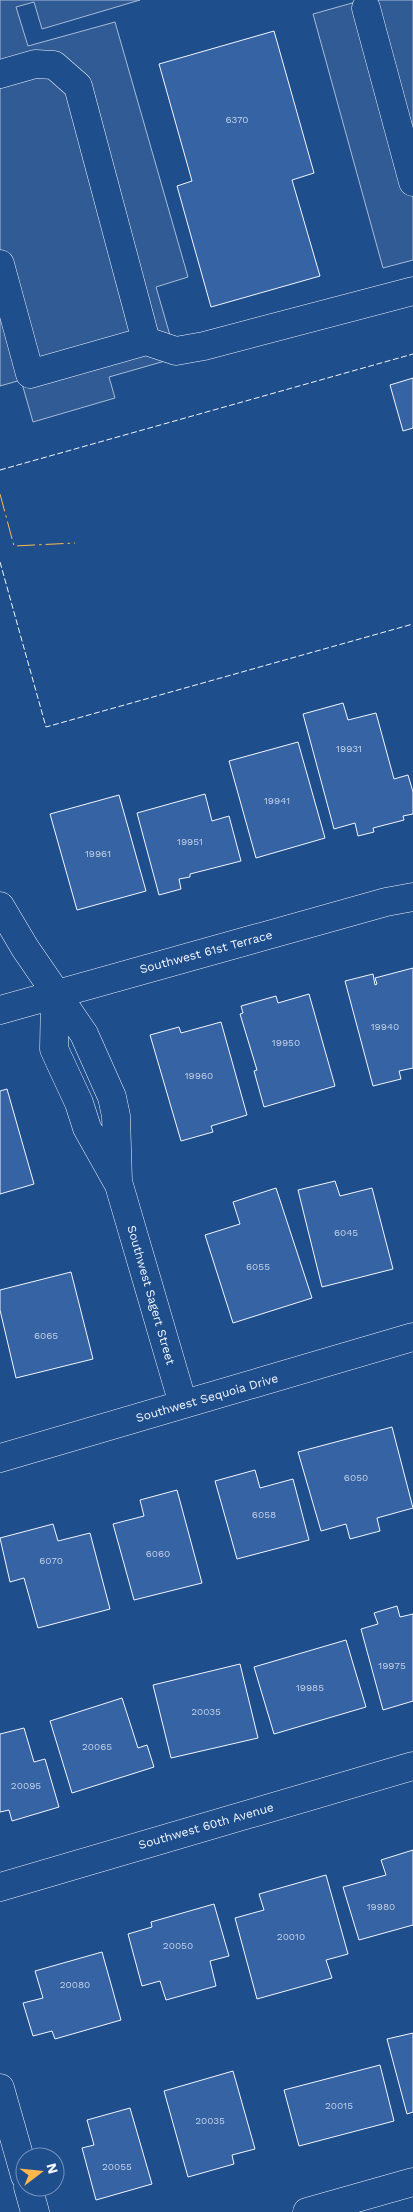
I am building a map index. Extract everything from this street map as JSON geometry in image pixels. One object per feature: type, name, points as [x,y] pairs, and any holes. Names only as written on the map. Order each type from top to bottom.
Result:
[{"type":"street","points":[[366,8],[413,182]]},
{"type":"street","points":[[0,74],[35,64],[54,65],[78,86],[146,341]]},
{"type":"street","points":[[0,264],[30,374],[146,341],[176,351],[204,346],[413,291]]},
{"type":"street","name":"Southwest 61st Terrace","points":[[0,1010],[386,902],[413,897]]},
{"type":"street","points":[[0,906],[55,994]]},
{"type":"street","name":"Southwest Sagert Street","points":[[55,994],[54,1049],[80,1103],[87,1128],[119,1185],[184,1404]]},
{"type":"street","name":"Southwest Sequoia Drive","points":[[0,1458],[413,1337]]},
{"type":"street","name":"Southwest 60th Avenue","points":[[0,1887],[413,1766]]},
{"type":"street","points":[[0,2088],[17,2147]]},
{"type":"street","points":[[307,2212],[413,2182]]},
{"type":"street","points":[[31,2197],[35,2212]]},
{"type":"shaded area","points":[[0,0],[140,0],[42,29],[34,2],[16,7],[28,46],[115,22],[188,277],[156,287],[178,363],[165,361],[109,377],[115,398],[33,422],[21,380],[0,386]]},
{"type":"shaded area","points":[[363,0],[413,0],[413,260],[383,268],[313,14]]},
{"type":"building","points":[[274,31],[314,173],[292,180],[320,276],[211,307],[177,186],[192,181],[159,64]]},
{"type":"building","points":[[413,378],[413,428],[403,431],[390,385]]},
{"type":"building","points":[[343,703],[348,720],[376,713],[394,779],[408,775],[413,792],[413,814],[403,816],[404,820],[373,828],[374,832],[358,836],[355,823],[334,829],[303,714]]},
{"type":"building","points":[[298,742],[325,838],[256,858],[229,761]]},
{"type":"building","points":[[205,794],[212,821],[229,816],[241,861],[190,874],[190,877],[179,879],[181,889],[159,895],[137,813]]},
{"type":"building","points":[[119,795],[146,891],[77,910],[50,814]]},
{"type":"building","points":[[413,968],[413,1068],[399,1071],[401,1079],[373,1086],[345,981],[373,974],[375,985],[377,984],[375,978]]},
{"type":"building","points":[[309,994],[335,1086],[264,1107],[254,1071],[257,1070],[240,1014],[243,1013],[241,1006],[276,996],[278,1003]]},
{"type":"building","points":[[221,1022],[247,1115],[211,1126],[213,1132],[181,1141],[150,1035],[179,1027],[181,1033]]},
{"type":"building","points":[[7,1089],[34,1184],[0,1194],[0,1091]]},
{"type":"building","points":[[335,1181],[340,1196],[372,1188],[393,1269],[322,1287],[298,1190]]},
{"type":"building","points":[[276,1188],[312,1298],[233,1323],[205,1235],[240,1224],[233,1202]]},
{"type":"building","points":[[71,1272],[93,1359],[16,1378],[0,1310],[0,1290]]},
{"type":"building","points":[[392,1427],[413,1508],[377,1518],[380,1531],[350,1539],[346,1524],[321,1531],[298,1452]]},
{"type":"building","points":[[255,1470],[260,1488],[293,1479],[309,1540],[237,1559],[215,1481]]},
{"type":"building","points":[[177,1490],[202,1583],[134,1600],[113,1524],[144,1516],[140,1500]]},
{"type":"building","points":[[53,1524],[58,1541],[90,1533],[110,1609],[38,1628],[24,1578],[10,1582],[0,1538]]},
{"type":"building","points":[[397,1606],[400,1617],[413,1614],[413,1701],[383,1710],[361,1629],[378,1624],[374,1613]]},
{"type":"building","points":[[346,1640],[366,1707],[274,1734],[254,1667]]},
{"type":"building","points":[[240,1664],[258,1738],[171,1758],[153,1685]]},
{"type":"building","points":[[122,1698],[138,1748],[147,1745],[154,1767],[72,1793],[50,1721]]},
{"type":"building","points":[[24,1728],[34,1762],[45,1759],[59,1807],[12,1821],[9,1810],[0,1812],[0,1734]]},
{"type":"building","points":[[413,1850],[413,1925],[359,1940],[343,1887],[386,1875],[381,1860]]},
{"type":"building","points":[[326,1875],[348,1954],[326,1960],[332,1978],[257,1999],[235,1918],[264,1910],[259,1894]]},
{"type":"building","points":[[214,1904],[229,1956],[210,1961],[216,1986],[166,2000],[160,1981],[142,1986],[128,1934],[152,1927],[151,1922]]},
{"type":"building","points":[[102,1952],[121,2020],[55,2039],[52,2031],[33,2036],[23,2003],[43,1998],[35,1971]]},
{"type":"building","points":[[413,2033],[413,2112],[407,2114],[387,2039]]},
{"type":"building","points":[[380,2065],[394,2121],[299,2146],[284,2090]]},
{"type":"building","points":[[233,2071],[255,2149],[232,2155],[234,2164],[188,2177],[164,2091]]},
{"type":"building","points":[[130,2108],[152,2184],[96,2200],[82,2148],[94,2145],[87,2120]]},
{"type":"fence","points":[[0,470],[413,354]]},
{"type":"fence","points":[[0,562],[46,727],[413,624]]},
{"type":"power","points":[[0,494],[14,546],[75,543]]}]
